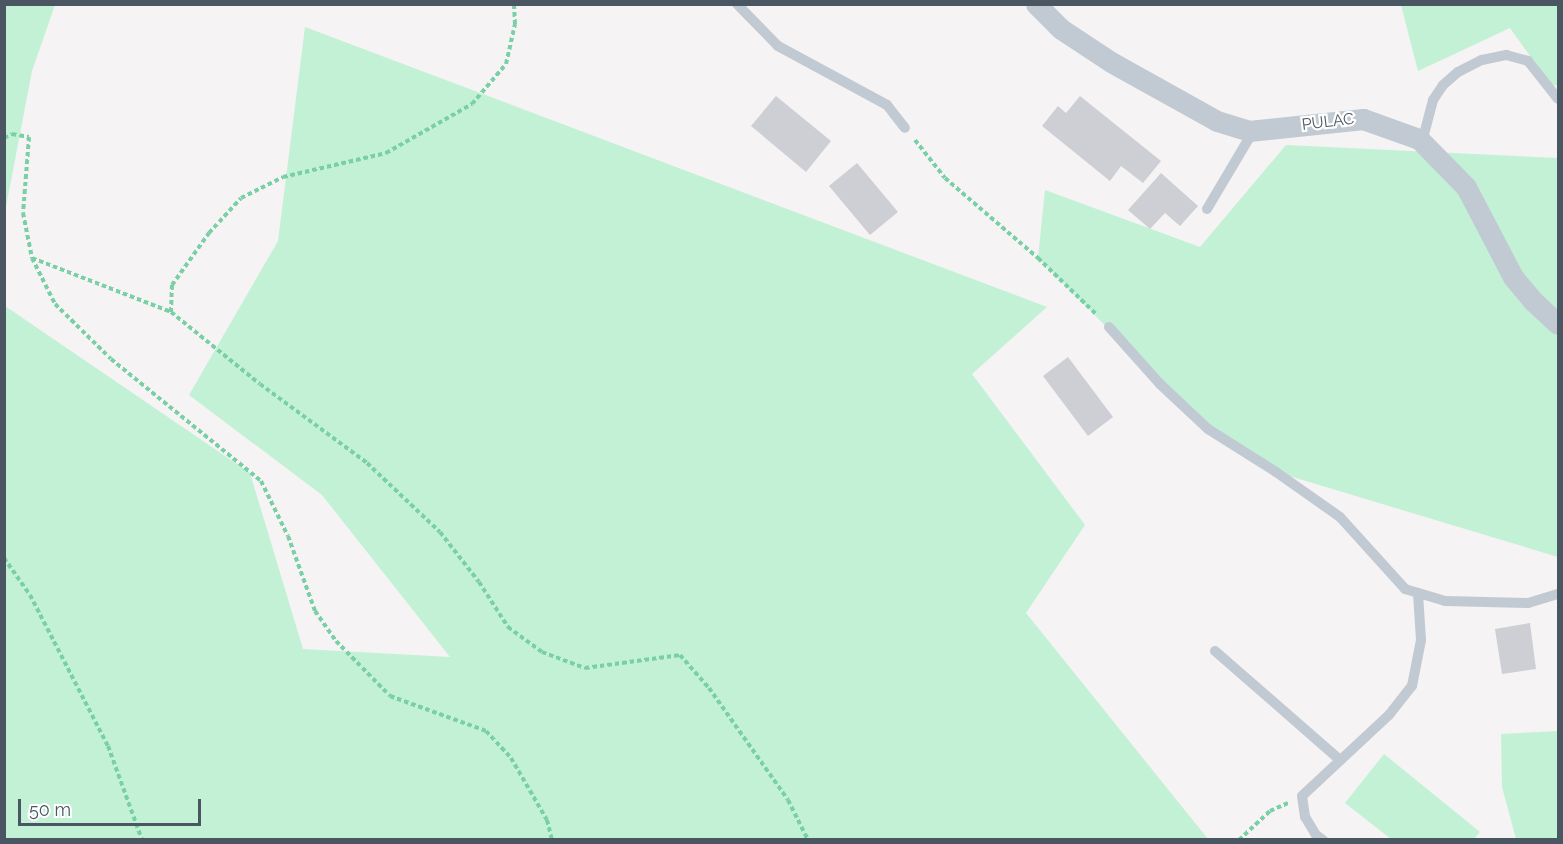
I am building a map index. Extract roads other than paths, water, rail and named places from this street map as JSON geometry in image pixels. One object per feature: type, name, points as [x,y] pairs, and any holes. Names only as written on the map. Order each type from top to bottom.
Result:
[{"type":"street","name":"PULAC","points":[[1036,4],[1061,29],[1111,62],[1217,121],[1254,130],[1363,118],[1422,142],[1466,187],[1513,277],[1532,300],[1558,324]]},
{"type":"lane","points":[[737,4],[778,46],[887,105],[905,128]]},
{"type":"lane","points":[[1422,142],[1430,108],[1443,85],[1458,72],[1482,60],[1506,55],[1528,62],[1558,99]]},
{"type":"lane","points":[[1207,209],[1254,130]]},
{"type":"lane","points":[[1109,327],[1160,384],[1208,429],[1276,472],[1340,517],[1405,589],[1445,601],[1528,603],[1558,594]]},
{"type":"lane","points":[[1323,840],[1316,835],[1305,817],[1302,796],[1389,714],[1412,686],[1421,640],[1418,593]]},
{"type":"lane","points":[[1215,651],[1340,760]]}]
